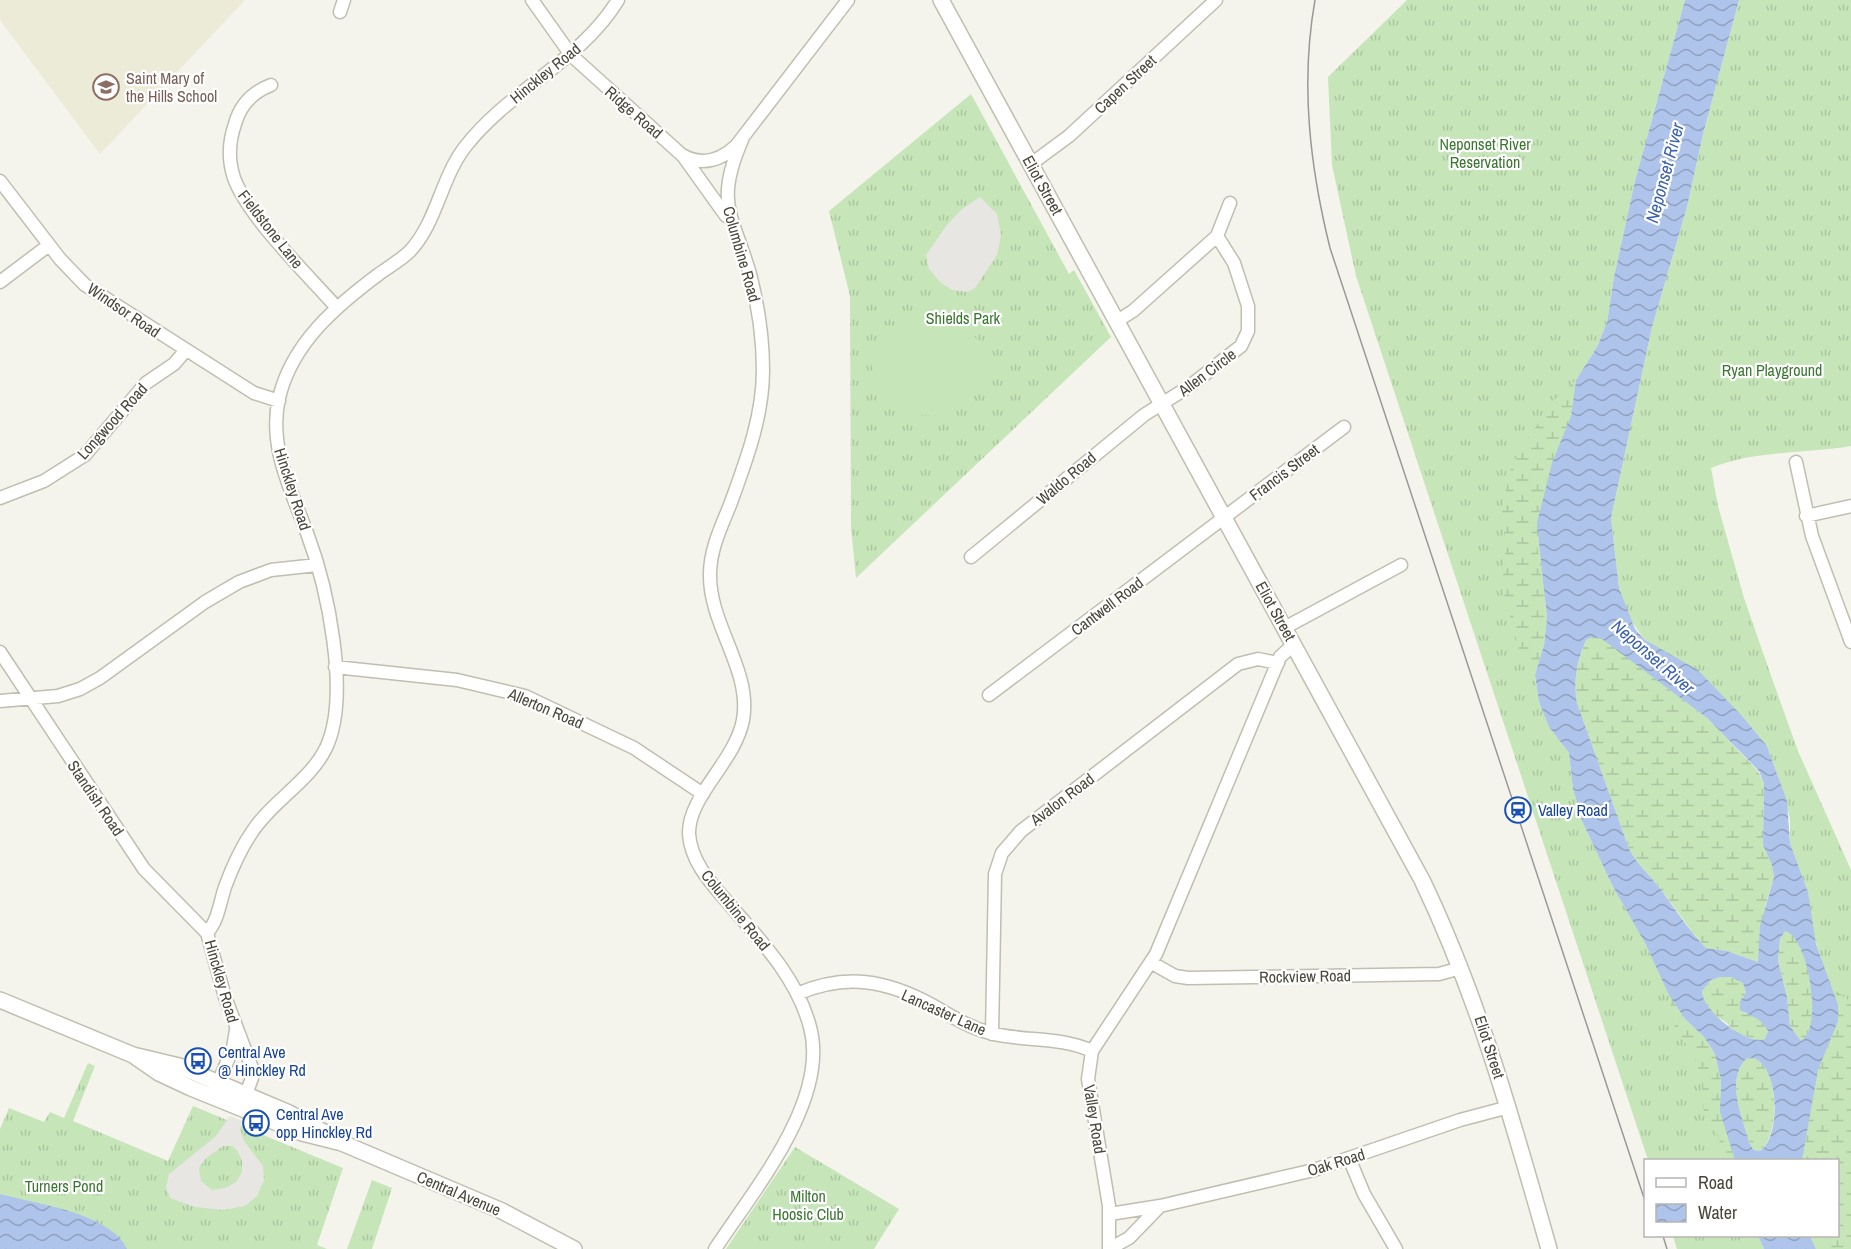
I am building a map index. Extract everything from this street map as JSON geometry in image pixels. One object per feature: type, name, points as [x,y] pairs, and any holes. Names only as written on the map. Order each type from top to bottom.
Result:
[{"type":"street","name":"Ridge Road","points":[[532,0],[571,55],[683,156],[706,184],[733,228]]},
{"type":"street","name":"Hinckley Road","points":[[243,1101],[252,1078],[252,1068],[236,1029],[207,933],[213,926],[232,869],[248,837],[264,816],[317,761],[327,746],[335,716],[335,667],[329,619],[317,565],[280,459],[276,427],[279,401],[287,377],[304,344],[337,309],[415,245],[453,166],[472,139],[507,104],[571,55],[618,0]]},
{"type":"street","name":"Columbine Road","points":[[683,156],[691,160],[706,161],[723,156],[742,140],[848,0]]},
{"type":"street","name":"Eliot Street","points":[[941,0],[1286,627],[1422,880],[1461,968],[1489,1041],[1550,1249]]},
{"type":"street","name":"Capen Street","points":[[1031,164],[1069,136],[1216,0]]},
{"type":"street","name":"Fieldstone Lane","points":[[271,85],[256,92],[238,114],[230,142],[232,172],[238,188],[257,217],[337,309]]},
{"type":"street","name":"Columbine Road","points":[[715,1249],[779,1152],[809,1083],[814,1061],[813,1039],[797,994],[771,953],[710,882],[696,859],[690,842],[691,817],[703,794],[733,751],[744,716],[743,687],[714,610],[710,574],[715,544],[751,444],[763,382],[761,329],[756,300],[744,256],[733,228],[727,195],[734,159],[742,140]]},
{"type":"street","name":"Windsor Road","points":[[0,181],[49,245],[94,292],[254,393],[279,401]]},
{"type":"street","points":[[1117,321],[1133,311],[1217,236],[1230,203]]},
{"type":"street","name":"Allen Circle","points":[[1163,402],[1190,386],[1246,339],[1250,323],[1244,291],[1234,263],[1217,236]]},
{"type":"street","points":[[0,282],[49,245]]},
{"type":"street","name":"Longwood Road","points":[[0,498],[33,486],[77,461],[99,440],[146,383],[174,364],[186,350]]},
{"type":"street","name":"Waldo Road","points":[[971,557],[1144,415],[1163,402]]},
{"type":"street","name":"Francis Street","points":[[1225,518],[1344,427]]},
{"type":"street","points":[[1796,462],[1806,516],[1851,642]]},
{"type":"street","points":[[1806,516],[1851,506]]},
{"type":"street","name":"Cantwell Road","points":[[989,695],[1225,518]]},
{"type":"street","points":[[0,701],[58,696],[90,684],[210,598],[250,577],[271,570],[317,565]]},
{"type":"street","points":[[1286,627],[1401,565]]},
{"type":"street","name":"Valley Road","points":[[1109,1249],[1110,1214],[1089,1089],[1092,1051],[1152,963],[1278,663],[1284,651],[1294,644]]},
{"type":"street","name":"Standish Road","points":[[0,651],[144,870],[207,933]]},
{"type":"street","name":"Avalon Road","points":[[992,1034],[994,886],[999,862],[1008,845],[1021,831],[1238,664],[1258,659],[1278,663]]},
{"type":"street","name":"Allerton Road","points":[[335,667],[457,680],[525,696],[639,751],[703,794]]},
{"type":"street","name":"Rockview Road","points":[[1152,963],[1174,976],[1188,978],[1439,974],[1461,968]]},
{"type":"street","name":"Lancaster Lane","points":[[797,994],[818,985],[839,980],[875,984],[910,995],[963,1023],[992,1034],[1067,1041],[1092,1051]]},
{"type":"street","name":"Central Avenue","points":[[0,1000],[133,1055],[166,1076],[215,1089],[243,1101],[302,1133],[342,1143],[502,1211],[574,1249]]},
{"type":"street","name":"Hinckley Road","points":[[215,1089],[233,1048],[236,1029]]},
{"type":"street","name":"Oak Road","points":[[1110,1214],[1160,1206],[1303,1172],[1460,1120],[1509,1107]]},
{"type":"street","points":[[1349,1158],[1364,1194],[1396,1249]]},
{"type":"street","points":[[1109,1249],[1129,1238],[1160,1206]]},
{"type":"shaded area","name":"Saint Mary of the Hills School","points":[[0,0],[245,0],[100,154],[0,20]]},
{"type":"shaded area","points":[[980,197],[997,214],[1001,235],[997,255],[975,288],[967,292],[952,290],[940,282],[929,269],[926,255],[946,226],[962,209]]},
{"type":"shaded area","points":[[230,1116],[242,1121],[240,1129],[244,1141],[263,1166],[264,1180],[257,1196],[245,1206],[224,1210],[195,1207],[170,1198],[166,1187],[169,1174],[216,1136]],"holes":[[[223,1146],[232,1146],[237,1150],[242,1161],[242,1172],[236,1182],[225,1188],[212,1190],[201,1181],[199,1168],[205,1159]]]},
{"type":"green space","name":"Neponset River Reservation","points":[[1407,0],[1685,0],[1635,181],[1614,277],[1607,322],[1597,347],[1576,380],[1535,675],[1539,702],[1549,727],[1569,753],[1573,789],[1582,821],[1613,887],[1646,945],[1720,1094],[1735,1159],[1648,1159],[1356,276],[1332,165],[1328,77]]},
{"type":"green space","name":"Ryan Playground","points":[[1739,0],[1851,0],[1851,446],[1762,455],[1727,462],[1711,468],[1718,506],[1744,598],[1769,670],[1798,751],[1851,870],[1851,1249],[1816,1249],[1810,1237],[1839,1237],[1839,1159],[1802,1159],[1821,959],[1811,926],[1808,892],[1790,843],[1790,818],[1777,773],[1767,746],[1743,717],[1645,640],[1629,618],[1619,588],[1611,518],[1652,327],[1687,207],[1703,134]]},
{"type":"green space","name":"Shields Park","points":[[971,94],[1069,274],[1074,270],[1111,337],[856,578],[851,528],[850,296],[829,211]]},
{"type":"green space","points":[[928,300],[946,302],[990,355],[984,380],[971,398],[954,410],[934,415],[914,413],[896,404],[881,388],[871,364]]},
{"type":"green space","points":[[1576,380],[1571,416],[1546,482],[1536,537],[1547,618],[1544,645],[1535,675],[1520,654],[1502,586],[1506,549],[1502,509],[1509,473],[1519,451],[1556,398]]},
{"type":"green space","points":[[1592,637],[1602,638],[1707,718],[1758,771],[1764,784],[1763,845],[1772,865],[1774,877],[1765,907],[1758,962],[1727,951],[1706,948],[1636,861],[1629,849],[1577,703],[1575,687],[1578,664],[1586,640]]},
{"type":"green space","points":[[1785,930],[1793,936],[1801,948],[1811,983],[1812,1019],[1808,1033],[1801,1041],[1790,1026],[1787,997],[1778,961],[1780,939]]},
{"type":"green space","points":[[1731,977],[1743,983],[1746,993],[1740,1001],[1744,1013],[1761,1021],[1768,1031],[1765,1039],[1760,1041],[1735,1033],[1727,1023],[1713,1014],[1702,998],[1702,991],[1711,980]]},
{"type":"green space","points":[[1835,990],[1851,1002],[1851,1249],[1816,1249],[1810,1237],[1839,1237],[1839,1159],[1802,1159],[1818,1070],[1832,1036],[1838,1005]]},
{"type":"green space","points":[[1669,995],[1685,1019],[1704,1037],[1715,1054],[1721,1081],[1720,1112],[1735,1159],[1726,1159],[1715,1128],[1703,1109],[1702,1083],[1696,1060],[1674,1025]]},
{"type":"green space","points":[[1753,1058],[1762,1064],[1768,1074],[1774,1102],[1771,1132],[1767,1143],[1760,1151],[1754,1150],[1749,1143],[1736,1089],[1740,1068],[1746,1059]]},
{"type":"green space","name":"Turners Pond","points":[[88,1063],[95,1066],[73,1121],[168,1161],[193,1106],[343,1168],[317,1245],[327,1249],[0,1249],[0,1129],[9,1108],[44,1122],[50,1112],[64,1118]]},
{"type":"green space","name":"Milton Hoosic Club","points":[[795,1147],[899,1209],[874,1249],[726,1249]]},
{"type":"green space","points":[[372,1180],[392,1188],[372,1249],[347,1249]]},
{"type":"green space","points":[[1673,1237],[1758,1237],[1764,1249],[1677,1249]]},
{"type":"water","name":"Neponset River","points":[[1685,0],[1739,0],[1703,134],[1687,207],[1652,327],[1611,518],[1619,588],[1635,629],[1645,640],[1698,670],[1743,717],[1767,746],[1787,801],[1790,843],[1808,892],[1816,944],[1838,1005],[1838,1021],[1818,1070],[1802,1159],[1735,1159],[1720,1112],[1721,1081],[1715,1054],[1704,1037],[1685,1019],[1669,995],[1646,945],[1613,887],[1582,821],[1573,789],[1569,753],[1549,727],[1539,702],[1535,675],[1544,645],[1547,618],[1537,523],[1552,463],[1571,416],[1576,380],[1597,347],[1607,322],[1614,277],[1635,181]],"holes":[[[1592,637],[1602,639],[1707,718],[1759,771],[1764,784],[1763,845],[1772,865],[1774,877],[1760,926],[1758,962],[1727,951],[1706,948],[1636,861],[1629,849],[1577,703],[1575,686],[1580,655],[1586,640]],[[1785,931],[1793,937],[1800,948],[1810,983],[1811,1019],[1808,1033],[1801,1041],[1790,1026],[1787,997],[1778,961],[1780,939]],[[1731,977],[1743,983],[1746,993],[1740,1001],[1740,1010],[1762,1023],[1768,1031],[1765,1039],[1757,1040],[1737,1032],[1726,1025],[1709,1008],[1702,991],[1711,980]],[[1753,1058],[1762,1064],[1768,1074],[1775,1103],[1772,1132],[1767,1144],[1760,1151],[1754,1150],[1749,1143],[1736,1089],[1740,1068],[1746,1059]]]},
{"type":"water","points":[[0,1194],[52,1206],[89,1218],[118,1237],[127,1249],[0,1249]]},
{"type":"water","points":[[1758,1237],[1810,1237],[1816,1249],[1764,1249]]},
{"type":"tram line","points":[[1315,0],[1308,63],[1309,125],[1317,187],[1330,248],[1644,1198]]},
{"type":"tram line","points":[[1663,1237],[1667,1249]]},
{"type":"place","name":"Saint Mary of the Hills School","points":[[106,87]]},
{"type":"place","name":"Valley Road","points":[[1518,810]]},
{"type":"place","name":"Central Ave @ Hinckley Rd","points":[[198,1061]]},
{"type":"place","name":"Central Ave opp Hinckley Rd","points":[[256,1123]]}]
